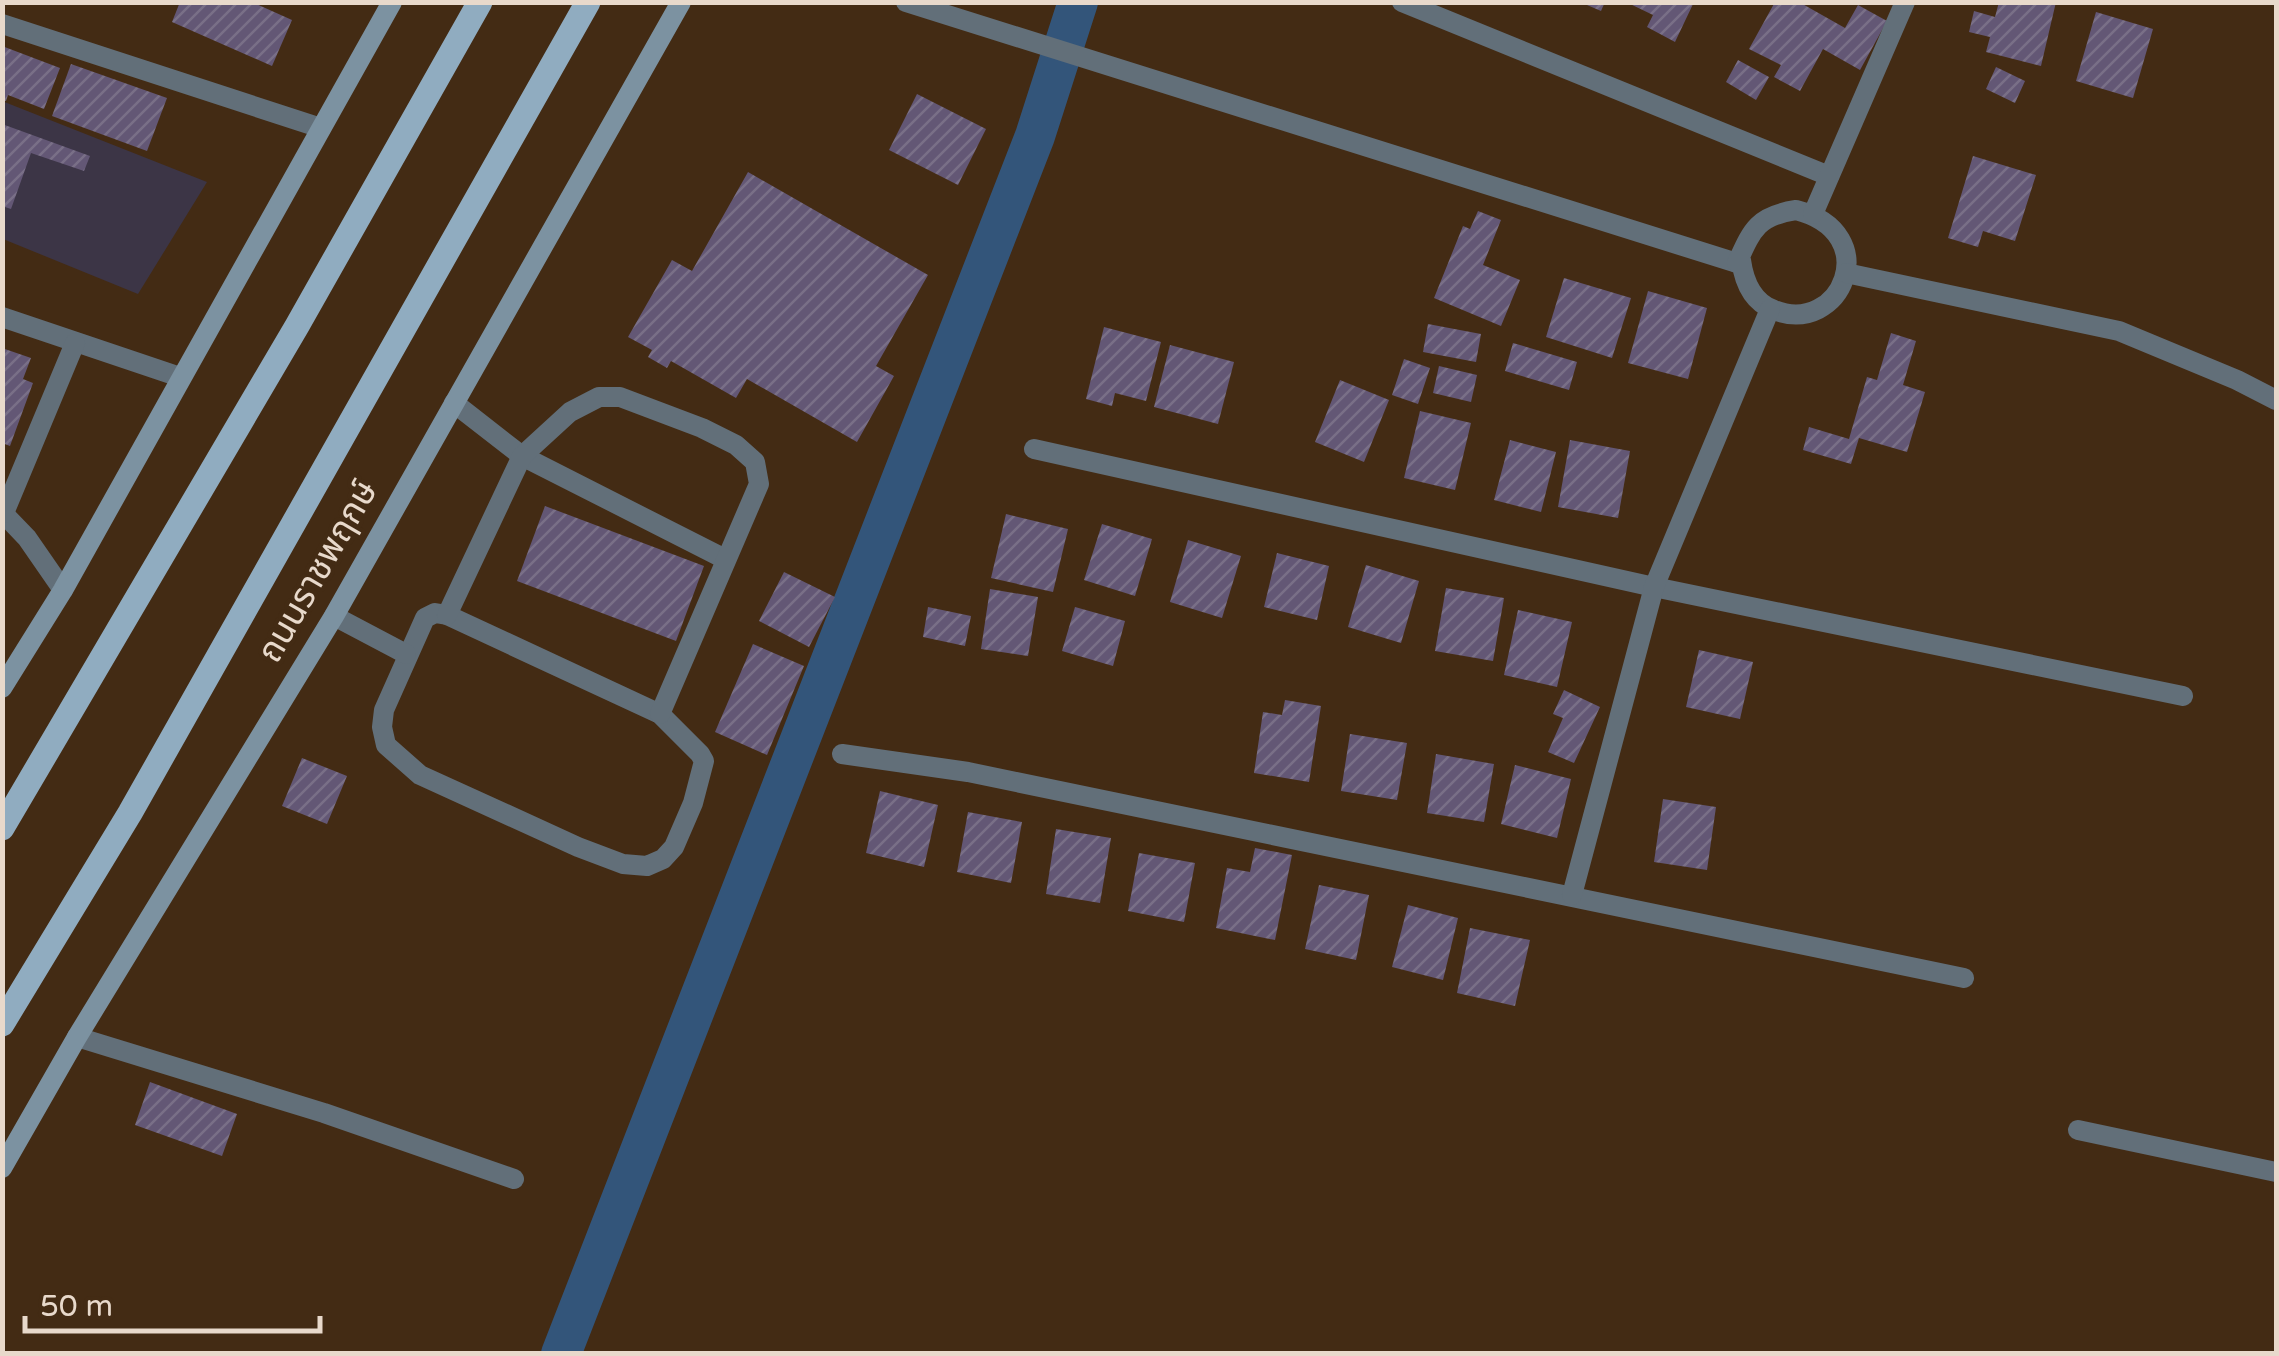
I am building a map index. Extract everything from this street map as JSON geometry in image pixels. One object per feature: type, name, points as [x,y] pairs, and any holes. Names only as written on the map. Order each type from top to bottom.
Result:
[{"type":"main road","points":[[2,688],[63,590],[392,2]]},
{"type":"main road","points":[[2,828],[287,343],[480,2]]},
{"type":"main road","name":"ถนนราชพฤกษ์","points":[[2,1024],[130,813],[588,2]]},
{"type":"main road","name":"ถนนราชพฤกษ์","points":[[2,1168],[77,1036],[334,616],[681,2]]},
{"type":"street","points":[[906,2],[1737,263],[1741,260],[1749,289],[1770,309],[1801,315],[1817,310],[1830,301],[1846,274],[1844,244],[1836,232],[1826,220],[1796,210],[1764,219],[1752,231],[1737,263]]},
{"type":"street","points":[[1402,2],[1829,176]]},
{"type":"street","points":[[1813,214],[1905,2]]},
{"type":"street","points":[[2,24],[322,128]]},
{"type":"street","points":[[1846,274],[2119,331],[2276,400]]},
{"type":"street","points":[[1572,895],[1654,587],[1770,309]]},
{"type":"street","points":[[2,317],[180,377]]},
{"type":"street","points":[[63,590],[3,512],[75,343]]},
{"type":"street","points":[[447,615],[522,456],[570,412],[599,397],[620,397],[702,428],[736,446],[755,462],[759,484],[660,714]]},
{"type":"street","points":[[454,403],[522,456],[726,559]]},
{"type":"street","points":[[1034,449],[1654,587],[2183,696]]},
{"type":"street","points":[[435,613],[447,615],[660,714],[704,762],[674,847],[647,866],[622,864],[420,775],[386,745],[384,710],[406,654],[425,618],[435,613]]},
{"type":"street","points":[[334,616],[406,654]]},
{"type":"street","points":[[842,754],[968,772],[1964,978]]},
{"type":"street","points":[[77,1036],[324,1113],[514,1179]]},
{"type":"street","points":[[2078,1130],[2276,1172]]},
{"type":"shaded area","points":[[2,101],[207,182],[138,294],[3,239]]},
{"type":"building","points":[[180,2],[252,2],[292,20],[272,66],[172,22]]},
{"type":"building","points":[[1580,2],[1605,2],[1601,11]]},
{"type":"building","points":[[1626,2],[1694,2],[1675,42],[1647,27],[1653,15]]},
{"type":"building","points":[[1775,2],[1799,2],[1845,28],[1858,5],[1887,21],[1860,70],[1823,49],[1800,91],[1774,77],[1781,65],[1749,49]]},
{"type":"building","points":[[1999,2],[2056,2],[2041,66],[1986,52],[1990,37],[1969,32],[1974,11],[1995,17]]},
{"type":"building","points":[[2096,12],[2153,29],[2133,98],[2076,81]]},
{"type":"building","points":[[2,46],[60,68],[44,109],[8,95],[6,101],[2,100]]},
{"type":"building","points":[[1738,60],[1769,77],[1756,100],[1726,82]]},
{"type":"building","points":[[71,64],[167,98],[147,151],[52,116]]},
{"type":"building","points":[[1996,67],[2025,81],[2015,103],[1986,89]]},
{"type":"building","points":[[917,94],[986,129],[958,185],[889,150]]},
{"type":"building","points":[[2,124],[90,156],[84,171],[31,153],[11,209],[2,206]]},
{"type":"building","points":[[1973,156],[2036,175],[2015,241],[1983,231],[1978,247],[1948,238]]},
{"type":"building","points":[[748,172],[928,275],[876,366],[894,376],[857,442],[747,379],[736,398],[671,361],[667,368],[648,357],[652,350],[628,337],[672,260],[692,271]]},
{"type":"building","points":[[1478,211],[1501,220],[1483,265],[1520,280],[1501,326],[1434,298],[1463,226],[1470,229]]},
{"type":"building","points":[[1564,278],[1631,298],[1612,358],[1546,337]]},
{"type":"building","points":[[1648,291],[1707,308],[1688,379],[1628,363]]},
{"type":"building","points":[[1428,324],[1481,334],[1476,362],[1423,352]]},
{"type":"building","points":[[1104,327],[1161,342],[1146,401],[1115,393],[1112,406],[1086,399]]},
{"type":"building","points":[[1891,333],[1916,341],[1903,385],[1925,392],[1907,452],[1859,438],[1851,464],[1803,450],[1809,427],[1849,439],[1867,377],[1877,380]]},
{"type":"building","points":[[1513,343],[1577,362],[1569,390],[1505,371]]},
{"type":"building","points":[[1170,345],[1234,362],[1218,424],[1154,407]]},
{"type":"building","points":[[2,348],[31,358],[23,379],[33,383],[10,446],[2,443]]},
{"type":"building","points":[[1404,359],[1430,368],[1418,404],[1392,395]]},
{"type":"building","points":[[1439,366],[1477,375],[1471,402],[1433,393]]},
{"type":"building","points":[[1340,380],[1389,400],[1364,462],[1315,442]]},
{"type":"building","points":[[1420,411],[1471,423],[1455,490],[1404,478]]},
{"type":"building","points":[[1510,440],[1556,452],[1541,512],[1494,500]]},
{"type":"building","points":[[1570,440],[1630,451],[1618,518],[1558,507]]},
{"type":"building","points":[[545,506],[704,566],[676,641],[517,581]]},
{"type":"building","points":[[1006,514],[1068,529],[1053,592],[991,578]]},
{"type":"building","points":[[1102,524],[1152,539],[1135,596],[1084,580]]},
{"type":"building","points":[[1188,540],[1241,556],[1222,618],[1170,602]]},
{"type":"building","points":[[1277,553],[1329,566],[1317,620],[1264,607]]},
{"type":"building","points":[[1366,565],[1419,581],[1401,643],[1348,627]]},
{"type":"building","points":[[784,572],[835,597],[809,647],[759,621]]},
{"type":"building","points":[[1446,588],[1504,598],[1493,661],[1435,651]]},
{"type":"building","points":[[990,589],[1038,597],[1028,656],[981,649]]},
{"type":"building","points":[[928,607],[971,616],[965,646],[923,637]]},
{"type":"building","points":[[1075,607],[1125,621],[1113,666],[1062,651]]},
{"type":"building","points":[[1518,610],[1572,622],[1557,687],[1504,675]]},
{"type":"building","points":[[753,644],[804,666],[767,755],[715,732]]},
{"type":"building","points":[[1699,650],[1753,662],[1740,719],[1686,707]]},
{"type":"building","points":[[1564,690],[1600,707],[1574,763],[1548,752],[1563,718],[1553,714]]},
{"type":"building","points":[[1285,700],[1321,706],[1309,782],[1254,773],[1263,712],[1282,715]]},
{"type":"building","points":[[1350,734],[1407,743],[1397,800],[1341,791]]},
{"type":"building","points":[[1436,754],[1494,764],[1484,822],[1427,813]]},
{"type":"building","points":[[302,758],[347,776],[327,824],[282,806]]},
{"type":"building","points":[[1515,765],[1571,779],[1557,838],[1501,824]]},
{"type":"building","points":[[880,791],[938,805],[924,867],[866,853]]},
{"type":"building","points":[[1663,799],[1716,807],[1707,870],[1654,862]]},
{"type":"building","points":[[968,812],[1022,822],[1011,883],[957,872]]},
{"type":"building","points":[[1056,829],[1111,838],[1100,903],[1046,894]]},
{"type":"building","points":[[1255,848],[1292,855],[1275,940],[1216,928],[1227,868],[1250,872]]},
{"type":"building","points":[[1139,853],[1195,863],[1184,922],[1128,911]]},
{"type":"building","points":[[1319,885],[1369,895],[1356,960],[1305,949]]},
{"type":"building","points":[[1408,905],[1458,918],[1443,980],[1392,967]]},
{"type":"building","points":[[1470,928],[1530,940],[1515,1006],[1457,993]]},
{"type":"building","points":[[150,1082],[237,1114],[222,1156],[135,1125]]},
{"type":"waterway","points":[[561,1354],[1035,136],[1078,2]]}]
